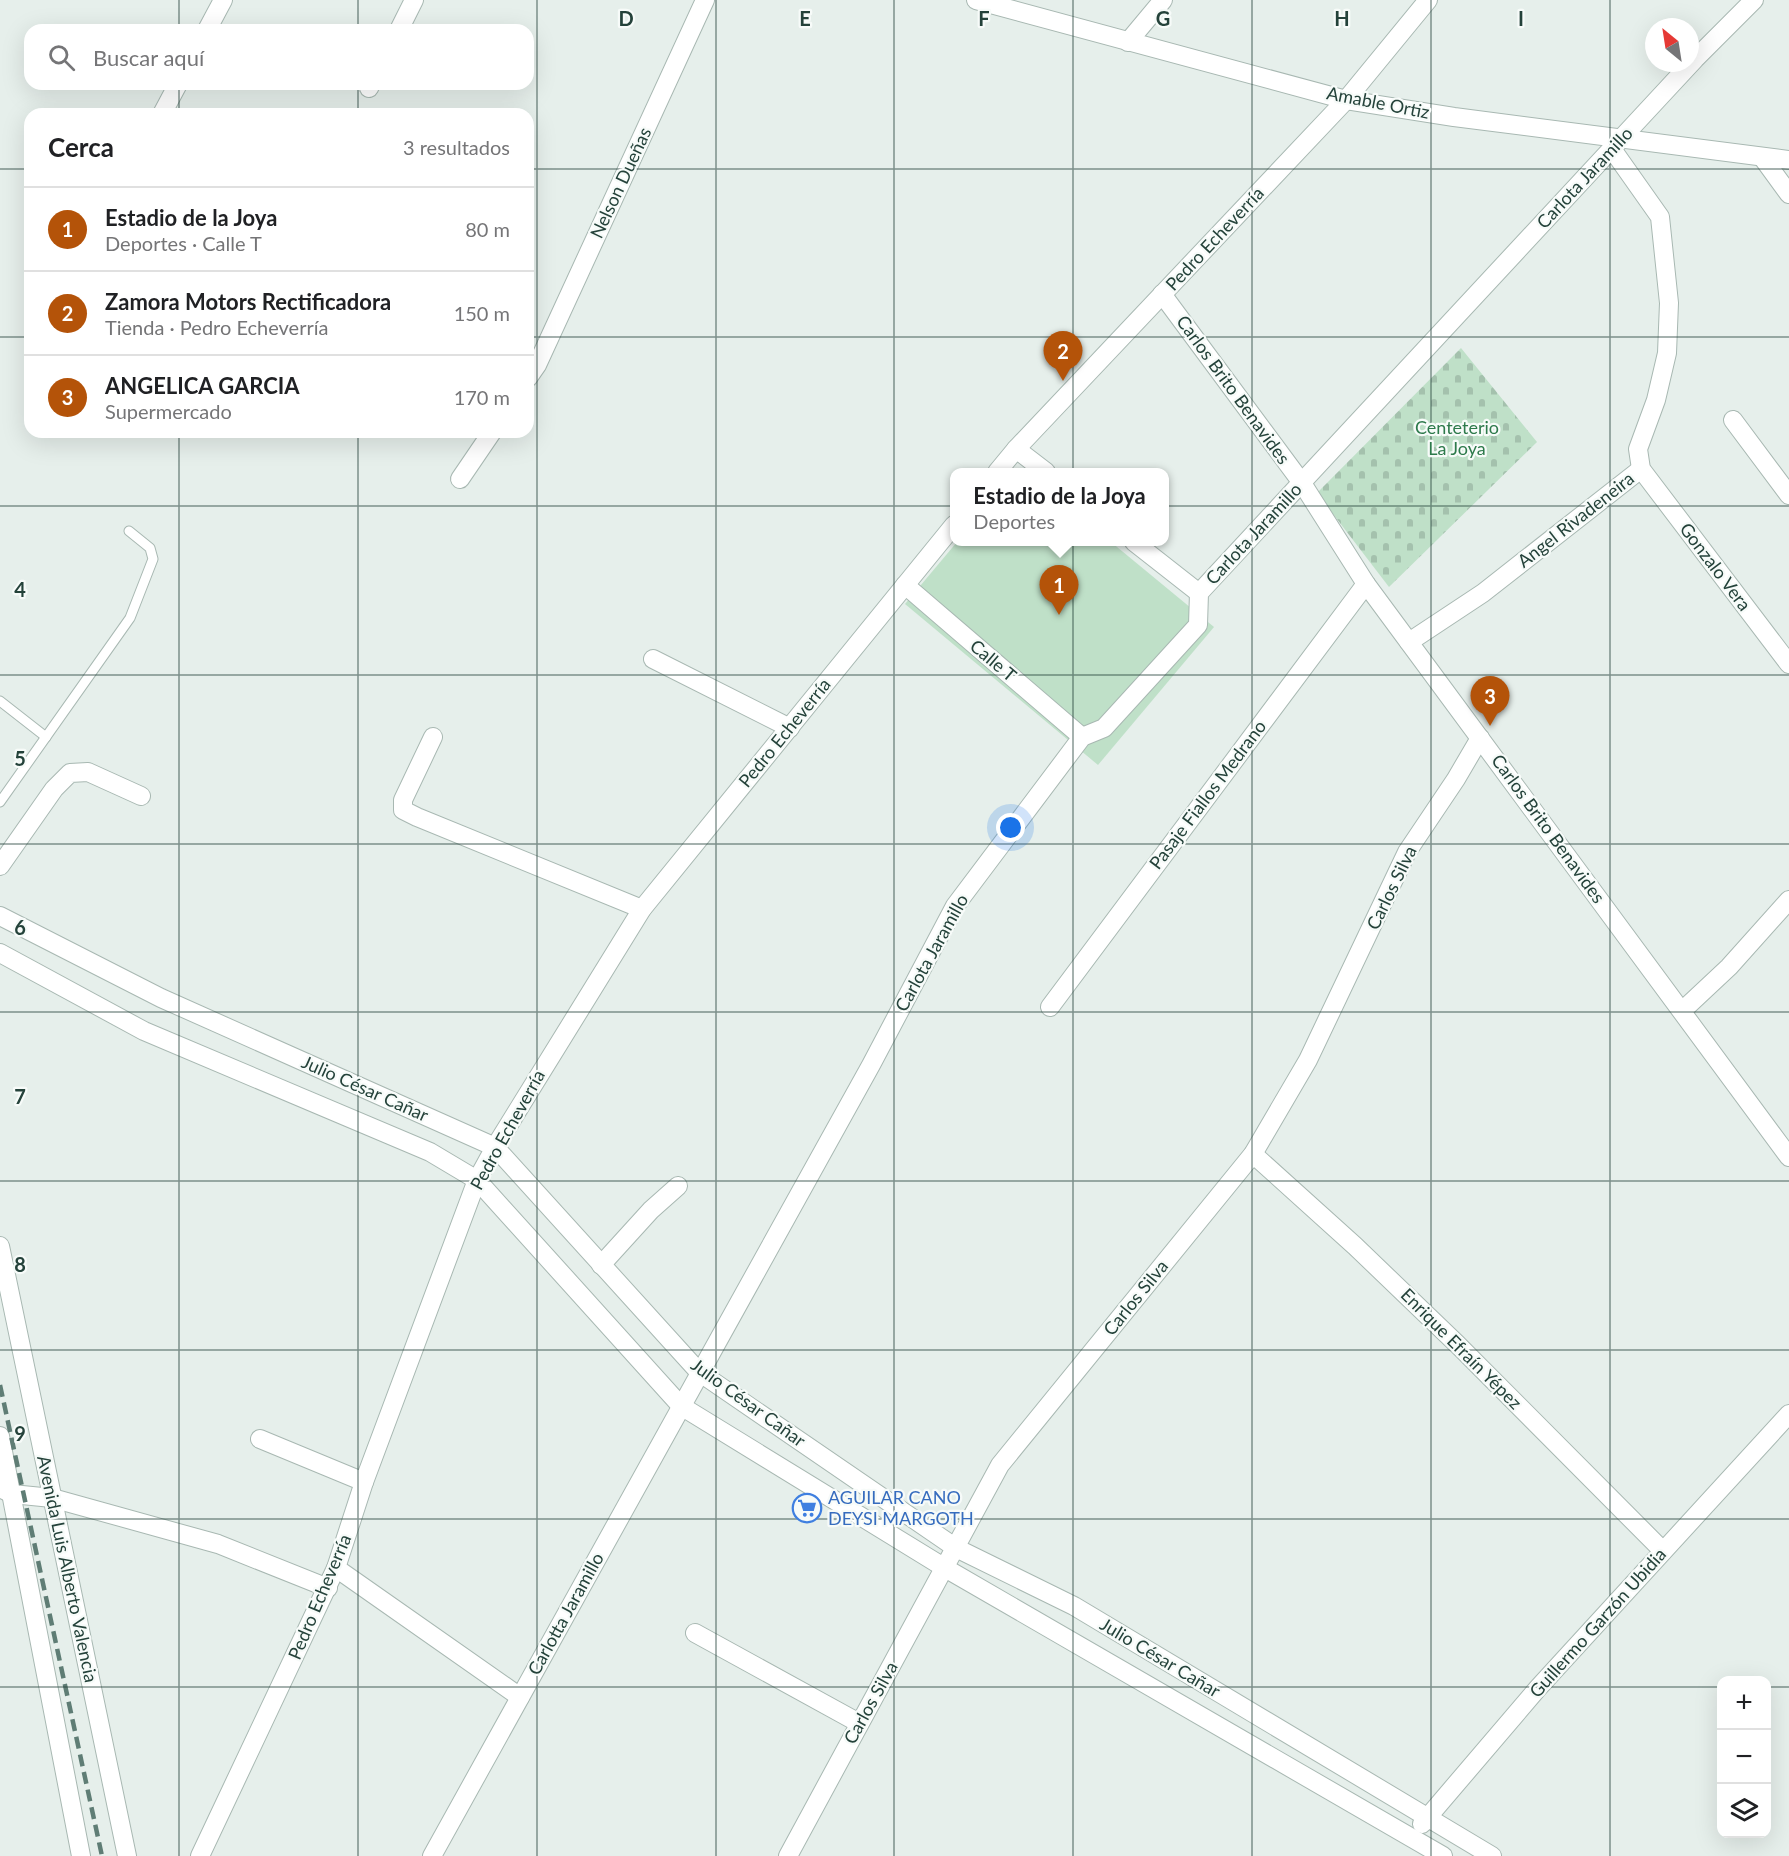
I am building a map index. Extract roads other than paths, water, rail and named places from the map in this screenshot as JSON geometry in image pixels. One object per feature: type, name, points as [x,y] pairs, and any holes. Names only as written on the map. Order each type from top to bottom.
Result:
[{"type":"street","points":[[210,24],[223,0]]},
{"type":"street","points":[[402,24],[414,0]]},
{"type":"street","name":"Nelson Dueñas","points":[[534,368],[705,0]]},
{"type":"street","name":"Amable Ortiz","points":[[976,0],[1346,99],[1617,144],[1789,160]]},
{"type":"street","points":[[1128,42],[1164,0]]},
{"type":"street","name":"Pedro Echeverría","points":[[1000,468],[1346,99],[1428,0]]},
{"type":"street","name":"Carlota Jaramillo","points":[[699,1372],[871,1065],[955,906],[1082,737],[1104,728],[1198,625],[1199,593],[1754,0]]},
{"type":"street","points":[[165,108],[175,90]]},
{"type":"street","name":"Angel Rivadeneira","points":[[1409,642],[1483,593],[1641,469],[1638,449],[1656,400],[1666,353],[1669,303],[1660,217],[1617,144]]},
{"type":"street","points":[[1761,158],[1789,194]]},
{"type":"street","name":"Carlos Brito Benavides","points":[[1162,294],[1302,483],[1366,584],[1789,1157]]},
{"type":"street","points":[[1733,420],[1789,495]]},
{"type":"street","points":[[460,479],[488,438]]},
{"type":"street","points":[[1016,449],[1041,468]]},
{"type":"street","name":"Gonzalo Vera","points":[[1641,469],[1789,664]]},
{"type":"street","name":"Pedro Echeverría","points":[[200,1856],[328,1588],[364,1482],[477,1180],[495,1147],[642,909],[950,530]]},
{"type":"street","points":[[1139,546],[1199,593]]},
{"type":"street","name":"Pasaje Fiallos Medrano","points":[[1050,1007],[1366,584]]},
{"type":"street","name":"Calle T","points":[[904,585],[1082,737]]},
{"type":"street","points":[[652,659],[790,728]]},
{"type":"street","points":[[433,737],[403,800],[403,810],[642,909]]},
{"type":"street","name":"Carlos Silva","points":[[788,1856],[1000,1465],[1253,1154],[1308,1060],[1407,852],[1456,779],[1480,738]]},
{"type":"street","points":[[0,866],[54,789],[69,773],[88,772],[141,796]]},
{"type":"street","points":[[1682,1011],[1729,967],[1789,900]]},
{"type":"street","name":"Julio César Cañar","points":[[0,916],[161,998],[495,1147],[699,1372],[956,1548],[1074,1606],[1492,1856]]},
{"type":"street","name":"Julio César Cañar","points":[[0,953],[144,1031],[430,1152],[477,1180],[681,1407],[945,1568],[1443,1856]]},
{"type":"street","name":"Enrique Efraín Yépez","points":[[1253,1154],[1355,1246],[1458,1345],[1663,1551]]},
{"type":"street","points":[[601,1265],[651,1210],[678,1186]]},
{"type":"street","name":"Avenida Luis Alberto Valencia","points":[[0,1246],[127,1856]]},
{"type":"street","name":"Carlotta Jaramillo","points":[[432,1856],[699,1372]]},
{"type":"street","name":"Guillermo Garzón Ubidia","points":[[1411,1837],[1538,1688],[1789,1414]]},
{"type":"street","points":[[0,1436],[6,1491],[81,1856]]},
{"type":"street","points":[[260,1439],[364,1482]]},
{"type":"street","points":[[6,1491],[52,1498],[218,1544],[328,1588]]},
{"type":"street","points":[[336,1568],[520,1697]]},
{"type":"street","points":[[695,1633],[859,1723]]},
{"type":"lane","points":[[0,802],[127,625],[153,559],[152,551],[129,531]]},
{"type":"lane","points":[[0,701],[46,737]]},
{"type":"railway","points":[[0,1385],[102,1856]]},
{"type":"place","name":"Zamora Motors Rectificadora","points":[[1063,381]]},
{"type":"place","name":"Estadio de la Joya","points":[[1059,615]]},
{"type":"place","name":"ANGELICA GARCIA","points":[[1490,726]]},
{"type":"place","name":"AGUILAR CANO DEYSI MARGOTH","points":[[807,1508]]},
{"type":"park label","name":"Centeterio La Joya","points":[[1457,438]]}]
